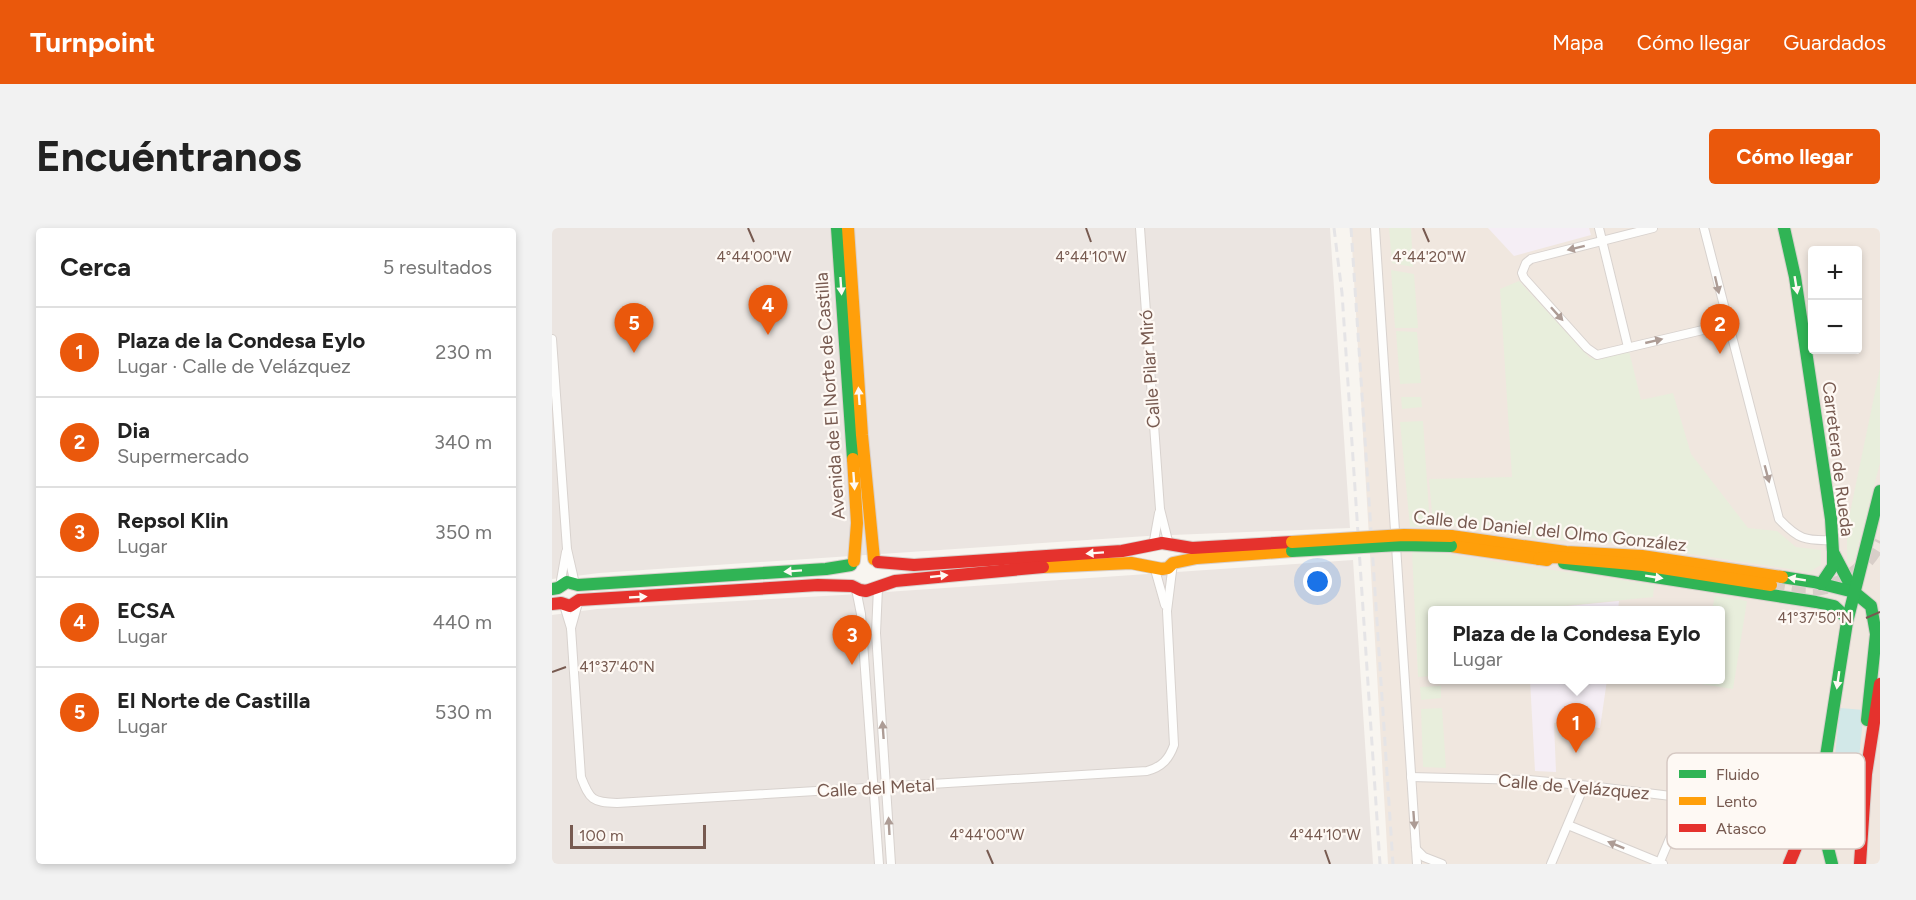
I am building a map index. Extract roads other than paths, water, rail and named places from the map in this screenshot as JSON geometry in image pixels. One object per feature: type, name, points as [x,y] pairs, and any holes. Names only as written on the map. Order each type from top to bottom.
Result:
[{"type":"main road","name":"Avenida de El Norte de Castilla","points":[[837,228],[857,523],[853,563]]},
{"type":"main road","name":"Avenida de El Norte de Castilla","points":[[848,228],[862,441],[876,560]]},
{"type":"main road","name":"Carretera de Rueda","points":[[1784,228],[1795,278],[1831,519],[1833,566],[1821,584]]},
{"type":"main road","points":[[1827,753],[1847,618],[1880,491]]},
{"type":"main road","name":"Calle de Daniel del Olmo González","points":[[557,588],[567,582],[577,584],[826,569],[864,558],[924,564],[1122,551],[1160,544],[1192,548],[1292,547],[1399,545],[1451,541],[1566,552],[1642,556],[1821,584],[1854,592]]},
{"type":"main road","name":"Calle de Daniel del Olmo González","points":[[1451,541],[1539,559],[1816,602],[1834,606],[1847,618]]},
{"type":"main road","points":[[1169,545],[1174,553],[1173,564]]},
{"type":"main road","points":[[1154,546],[1149,558],[1154,566]]},
{"type":"main road","name":"Carretera de Rueda","points":[[1833,546],[1854,592],[1871,606],[1876,634],[1864,753]]},
{"type":"main road","name":"Calle de Daniel del Olmo González","points":[[559,604],[570,606],[579,602],[818,585],[854,588],[866,592],[879,586],[908,579],[988,571],[1117,564],[1142,564],[1164,569],[1173,564],[1197,558],[1292,547]]},
{"type":"main road","points":[[1539,559],[1554,557],[1643,565],[1771,585]]},
{"type":"main road","points":[[876,560],[883,572],[879,586]]},
{"type":"main road","points":[[853,563],[849,576],[854,588]]},
{"type":"main road","points":[[577,584],[581,592],[579,602]]},
{"type":"main road","points":[[557,588],[559,604]]},
{"type":"main road","points":[[1865,791],[1880,684]]},
{"type":"main road","name":"Carretera de Rueda","points":[[1865,766],[1867,772]]},
{"type":"main road","points":[[1789,864],[1796,849]]},
{"type":"main road","points":[[1828,849],[1832,864]]},
{"type":"main road","points":[[1860,864],[1861,849]]},
{"type":"street","name":"Calle Pilar Miró","points":[[1140,228],[1160,509],[1169,545]]},
{"type":"street","points":[[1375,228],[1417,864]]},
{"type":"street","points":[[1599,228],[1629,347]]},
{"type":"street","points":[[1653,228],[1531,259],[1522,270],[1524,278],[1587,348],[1598,355],[1728,324]]},
{"type":"street","points":[[1704,228],[1779,519],[1792,533],[1808,540],[1833,546]]},
{"type":"street","points":[[552,339],[567,549],[577,584]]},
{"type":"street","name":"Calle Pilar Miró","points":[[1154,546],[1160,509]]},
{"type":"street","points":[[557,588],[567,549]]},
{"type":"street","points":[[1167,611],[1173,564]]},
{"type":"street","points":[[1154,566],[1167,611]]},
{"type":"street","points":[[879,586],[876,633],[891,864]]},
{"type":"street","points":[[854,588],[861,614],[879,864]]},
{"type":"street","points":[[571,628],[579,602]]},
{"type":"street","points":[[559,604],[571,628]]},
{"type":"street","name":"Calle del Metal","points":[[571,628],[581,777],[588,795],[598,802],[617,803],[1147,771],[1164,764],[1174,745],[1167,611]]},
{"type":"street","name":"Calle de Velázquez","points":[[1411,777],[1529,780],[1667,796]]},
{"type":"street","points":[[1551,864],[1584,786]]},
{"type":"street","points":[[1568,825],[1660,864],[1667,847]]},
{"type":"street","points":[[1416,849],[1424,857],[1442,864]]},
{"type":"tunnel","points":[[1771,585],[1799,589],[1831,586],[1860,568],[1875,551],[1880,541]]},
{"type":"railway","points":[[1334,228],[1342,293],[1380,864]]},
{"type":"railway","points":[[1351,228],[1393,864]]},
{"type":"place","name":"ECSA","points":[[768,335]]},
{"type":"place","name":"El Norte de Castilla","points":[[634,353]]},
{"type":"place","name":"Dia","points":[[1720,354]]},
{"type":"place","name":"Repsol Klin","points":[[852,665]]},
{"type":"place","name":"Plaza de la Condesa Eylo","points":[[1576,753]]}]
